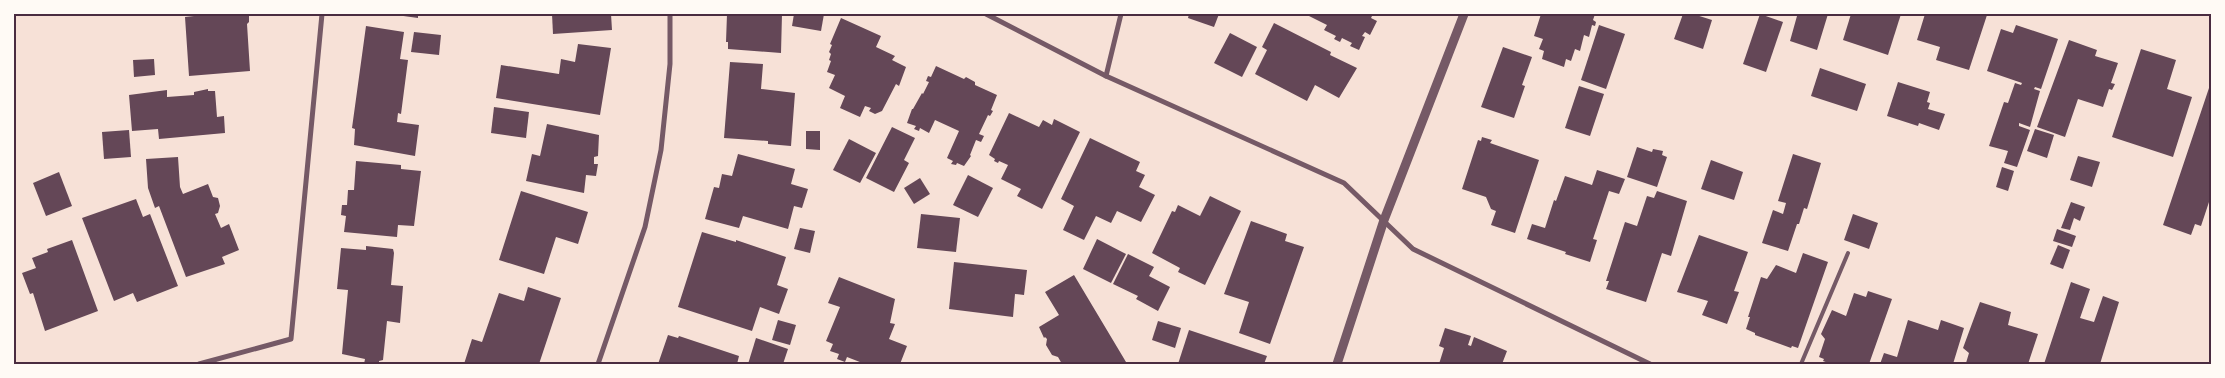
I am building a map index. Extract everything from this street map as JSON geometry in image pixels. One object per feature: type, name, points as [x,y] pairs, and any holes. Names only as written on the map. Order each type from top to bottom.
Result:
[{"type":"street","points":[[199,364],[291,339],[322,14]]},
{"type":"street","points":[[598,364],[645,227],[662,140],[670,64],[670,14]]},
{"type":"street","points":[[986,14],[1106,76],[1344,184],[1413,249],[1650,364]]},
{"type":"street","points":[[1106,76],[1121,14]]},
{"type":"street","points":[[1337,364],[1384,220],[1464,14]]},
{"type":"lane","points":[[1801,364],[1848,253]]},
{"type":"building","points":[[194,14],[249,14],[249,22],[247,24],[250,71],[189,76],[185,17],[194,16]]},
{"type":"building","points":[[389,14],[418,14],[418,18]]},
{"type":"building","points":[[552,14],[611,14],[612,30],[553,34]]},
{"type":"building","points":[[727,14],[782,14],[781,53],[728,49],[728,42],[726,42]]},
{"type":"building","points":[[794,14],[824,14],[821,31],[792,26]]},
{"type":"building","points":[[1189,14],[1219,14],[1214,27],[1188,18]]},
{"type":"building","points":[[1305,14],[1373,14],[1371,18],[1377,21],[1370,35],[1365,32],[1362,36],[1365,37],[1359,50],[1350,46],[1352,43],[1342,38],[1340,42],[1334,39],[1336,36],[1324,30],[1327,25]]},
{"type":"building","points":[[1541,14],[1595,14],[1593,20],[1596,22],[1595,26],[1592,25],[1589,37],[1584,35],[1580,51],[1575,49],[1571,61],[1566,59],[1564,67],[1542,59],[1544,51],[1539,49],[1543,39],[1534,36]]},
{"type":"building","points":[[1683,14],[1693,14],[1712,20],[1703,49],[1674,39]]},
{"type":"building","points":[[1760,14],[1783,22],[1766,72],[1743,64]]},
{"type":"building","points":[[1792,14],[1828,14],[1817,50],[1790,41],[1797,16]]},
{"type":"building","points":[[1851,14],[1901,14],[1888,55],[1843,40]]},
{"type":"building","points":[[1925,14],[1987,15],[1969,70],[1936,60],[1940,47],[1917,40]]},
{"type":"building","points":[[841,18],[881,36],[876,47],[895,56],[892,60],[906,67],[899,86],[896,84],[882,111],[875,114],[869,111],[871,108],[865,106],[860,117],[840,108],[845,96],[829,88],[835,75],[827,72],[831,61],[829,60],[831,54],[829,52],[832,45],[830,44]]},
{"type":"building","points":[[1274,23],[1331,52],[1330,55],[1357,68],[1339,98],[1315,85],[1307,101],[1255,74],[1267,50],[1262,47]]},
{"type":"building","points":[[1599,25],[1625,34],[1606,89],[1581,80]]},
{"type":"building","points":[[2016,25],[2058,39],[2041,89],[2035,87],[2034,89],[2040,91],[2030,127],[2019,123],[2019,126],[2030,130],[2017,167],[2004,163],[2008,151],[1989,146],[2004,102],[2008,103],[2015,83],[2021,85],[2022,83],[1987,71],[2001,29],[2013,33]]},
{"type":"building","points":[[366,26],[404,32],[400,59],[408,60],[401,114],[398,113],[397,122],[419,125],[415,156],[354,145],[355,129],[352,128]]},
{"type":"building","points":[[414,32],[441,35],[439,55],[411,52]]},
{"type":"building","points":[[1230,33],[1257,47],[1242,77],[1214,63]]},
{"type":"building","points":[[2069,40],[2097,50],[2095,56],[2118,63],[2111,83],[2115,84],[2112,90],[2109,89],[2103,107],[2078,99],[2065,137],[2037,127]]},
{"type":"building","points":[[578,44],[611,48],[600,115],[496,98],[501,65],[559,74],[561,59],[575,62]]},
{"type":"building","points":[[1503,47],[1532,57],[1522,85],[1525,86],[1514,118],[1481,107]]},
{"type":"building","points":[[2141,49],[2176,60],[2167,89],[2192,97],[2173,157],[2112,137]]},
{"type":"building","points":[[154,59],[155,75],[134,77],[133,60]]},
{"type":"building","points":[[730,62],[763,64],[761,89],[795,93],[791,146],[768,144],[768,141],[724,138]]},
{"type":"building","points":[[936,66],[964,79],[966,77],[975,82],[975,85],[997,95],[991,110],[993,111],[990,116],[988,115],[979,134],[984,136],[981,142],[976,140],[971,156],[964,166],[957,163],[956,165],[951,164],[953,161],[947,158],[959,131],[935,120],[929,133],[920,128],[919,131],[914,129],[916,126],[907,123],[912,109],[929,82],[926,81],[928,76],[931,77]]},
{"type":"building","points":[[1820,68],[1866,84],[1857,111],[1811,96]]},
{"type":"building","points":[[1898,82],[1930,92],[1927,102],[1930,103],[1928,109],[1945,114],[1939,130],[1919,123],[1918,126],[1887,116]]},
{"type":"building","points":[[2210,85],[2211,203],[2209,202],[2201,226],[2195,224],[2191,235],[2163,225]]},
{"type":"building","points":[[1579,86],[1604,94],[1590,136],[1565,128]]},
{"type":"building","points":[[208,89],[208,91],[215,91],[217,117],[224,116],[225,133],[159,139],[158,129],[132,131],[129,95],[167,90],[167,97],[194,95],[194,92]]},
{"type":"building","points":[[494,107],[529,112],[526,138],[491,133]]},
{"type":"building","points":[[1009,113],[1039,127],[1043,120],[1052,125],[1054,119],[1080,132],[1042,209],[1017,196],[1021,189],[1001,179],[1008,165],[994,161],[995,159],[989,155]]},
{"type":"building","points":[[547,124],[599,135],[598,156],[594,157],[594,164],[598,164],[596,176],[586,175],[584,193],[526,181],[532,154],[540,156]]},
{"type":"building","points":[[892,127],[915,138],[904,160],[909,163],[894,192],[866,178]]},
{"type":"building","points":[[2035,129],[2054,135],[2047,158],[2027,151]]},
{"type":"building","points":[[129,130],[131,157],[104,159],[102,132]]},
{"type":"building","points":[[806,131],[820,131],[820,150],[806,149]]},
{"type":"building","points":[[1482,137],[1492,140],[1490,143],[1539,160],[1515,233],[1491,225],[1496,211],[1491,209],[1486,197],[1462,189],[1478,140],[1481,141]]},
{"type":"building","points":[[1090,138],[1140,162],[1136,171],[1145,175],[1139,187],[1155,195],[1141,222],[1117,211],[1111,223],[1096,216],[1084,240],[1063,230],[1074,206],[1061,199]]},
{"type":"building","points":[[849,139],[876,153],[860,183],[833,170]]},
{"type":"building","points":[[1637,147],[1652,152],[1653,149],[1663,151],[1662,155],[1667,157],[1657,187],[1627,177]]},
{"type":"building","points":[[738,154],[795,169],[791,184],[808,189],[802,208],[794,206],[788,229],[743,216],[739,228],[705,219],[714,187],[719,188],[722,174],[732,176]]},
{"type":"building","points":[[1793,154],[1821,163],[1807,209],[1804,208],[1788,251],[1762,243],[1773,210],[1783,214],[1786,203],[1778,201]]},
{"type":"building","points":[[2078,156],[2100,162],[2092,187],[2070,180]]},
{"type":"building","points":[[178,157],[180,187],[183,194],[208,184],[213,197],[218,198],[220,206],[218,213],[215,214],[221,228],[229,224],[239,250],[222,257],[225,264],[186,277],[159,206],[155,208],[148,188],[146,159]]},
{"type":"building","points":[[1711,160],[1743,172],[1734,200],[1701,189]]},
{"type":"building","points":[[356,161],[401,165],[401,169],[421,171],[414,226],[398,225],[397,237],[344,232],[346,216],[341,215],[342,205],[347,205],[348,190],[354,190]]},
{"type":"building","points":[[2002,167],[2014,171],[2008,191],[1996,187]]},
{"type":"building","points":[[1597,170],[1625,179],[1619,194],[1609,191],[1593,239],[1597,240],[1590,262],[1527,239],[1532,224],[1545,228],[1554,200],[1556,201],[1565,176],[1592,185]]},
{"type":"building","points":[[59,172],[72,206],[46,216],[33,183]]},
{"type":"building","points":[[968,175],[993,188],[978,217],[953,205]]},
{"type":"building","points":[[920,178],[930,194],[914,204],[904,188]]},
{"type":"building","points":[[521,191],[588,212],[578,244],[556,237],[544,274],[499,260]]},
{"type":"building","points":[[1657,191],[1687,201],[1671,256],[1662,253],[1646,302],[1606,289],[1609,281],[1606,281],[1625,222],[1637,226],[1647,196],[1654,198]]},
{"type":"building","points":[[1210,196],[1241,211],[1205,285],[1178,272],[1180,268],[1152,253],[1172,211],[1175,212],[1178,205],[1200,216]]},
{"type":"building","points":[[136,199],[143,217],[150,214],[178,286],[137,302],[133,293],[114,301],[82,218]]},
{"type":"building","points":[[2071,202],[2085,207],[2080,221],[2074,218],[2070,230],[2061,228]]},
{"type":"building","points":[[921,214],[960,218],[956,252],[917,248]]},
{"type":"building","points":[[1853,214],[1878,223],[1869,249],[1844,240]]},
{"type":"building","points":[[1251,221],[1287,234],[1285,241],[1304,247],[1270,344],[1239,333],[1249,302],[1224,294]]},
{"type":"building","points":[[800,228],[815,231],[810,253],[794,249]]},
{"type":"building","points":[[2057,229],[2076,236],[2072,247],[2053,241]]},
{"type":"building","points":[[702,232],[736,242],[736,240],[786,257],[777,285],[788,289],[779,314],[760,307],[752,331],[678,307]]},
{"type":"building","points":[[1699,235],[1748,252],[1734,291],[1739,292],[1727,324],[1702,315],[1708,301],[1677,292]]},
{"type":"building","points":[[1097,239],[1126,254],[1111,283],[1083,269]]},
{"type":"building","points":[[72,240],[98,311],[45,331],[33,293],[30,294],[22,273],[36,268],[32,258],[48,252],[47,249]]},
{"type":"building","points":[[2058,245],[2070,250],[2063,269],[2050,264]]},
{"type":"building","points":[[366,246],[393,249],[391,285],[403,286],[400,323],[387,321],[383,360],[379,361],[379,364],[364,364],[365,359],[342,354],[348,290],[337,289],[341,248],[366,250]]},
{"type":"building","points":[[1803,253],[1828,262],[1798,348],[1792,346],[1791,348],[1755,335],[1755,333],[1746,329],[1761,277],[1767,279],[1776,265],[1796,273]]},
{"type":"building","points":[[1128,254],[1154,267],[1149,276],[1170,287],[1158,311],[1136,299],[1138,296],[1113,284]]},
{"type":"building","points":[[954,262],[1027,270],[1024,295],[1015,294],[1013,317],[949,309]]},
{"type":"building","points":[[1074,275],[1126,362],[1122,364],[1062,364],[1058,357],[1052,355],[1046,345],[1047,339],[1044,338],[1039,327],[1059,315],[1045,292]]},
{"type":"building","points":[[839,277],[895,299],[890,323],[895,324],[889,339],[907,346],[900,364],[865,364],[847,357],[845,362],[837,359],[839,354],[830,351],[833,344],[826,341],[840,307],[828,303]]},
{"type":"building","points":[[2071,282],[2090,289],[2080,318],[2094,322],[2103,296],[2119,302],[2100,364],[2044,364]]},
{"type":"building","points":[[528,287],[561,298],[539,364],[464,364],[472,339],[482,342],[499,293],[524,301]]},
{"type":"building","points":[[1868,291],[1892,299],[1869,364],[1839,364],[1834,362],[1831,364],[1823,361],[1824,359],[1819,357],[1825,339],[1821,334],[1832,310],[1846,316],[1854,293],[1866,297]]},
{"type":"building","points":[[1980,302],[2011,312],[2008,325],[2038,334],[2028,364],[1966,363],[1969,353],[1963,348]]},
{"type":"building","points":[[778,320],[796,325],[790,345],[772,340]]},
{"type":"building","points":[[1908,320],[1938,330],[1941,320],[1964,328],[1953,364],[1880,364],[1884,353],[1897,357]]},
{"type":"building","points":[[1158,321],[1181,328],[1175,348],[1152,340]]},
{"type":"building","points":[[1445,328],[1471,336],[1468,345],[1471,346],[1474,337],[1507,351],[1502,364],[1439,364],[1444,348],[1439,346]]},
{"type":"building","points":[[1189,330],[1267,356],[1264,364],[1178,364]]},
{"type":"building","points":[[668,335],[678,338],[679,336],[739,356],[737,364],[658,364]]},
{"type":"building","points":[[756,338],[788,349],[783,364],[748,364]]}]
